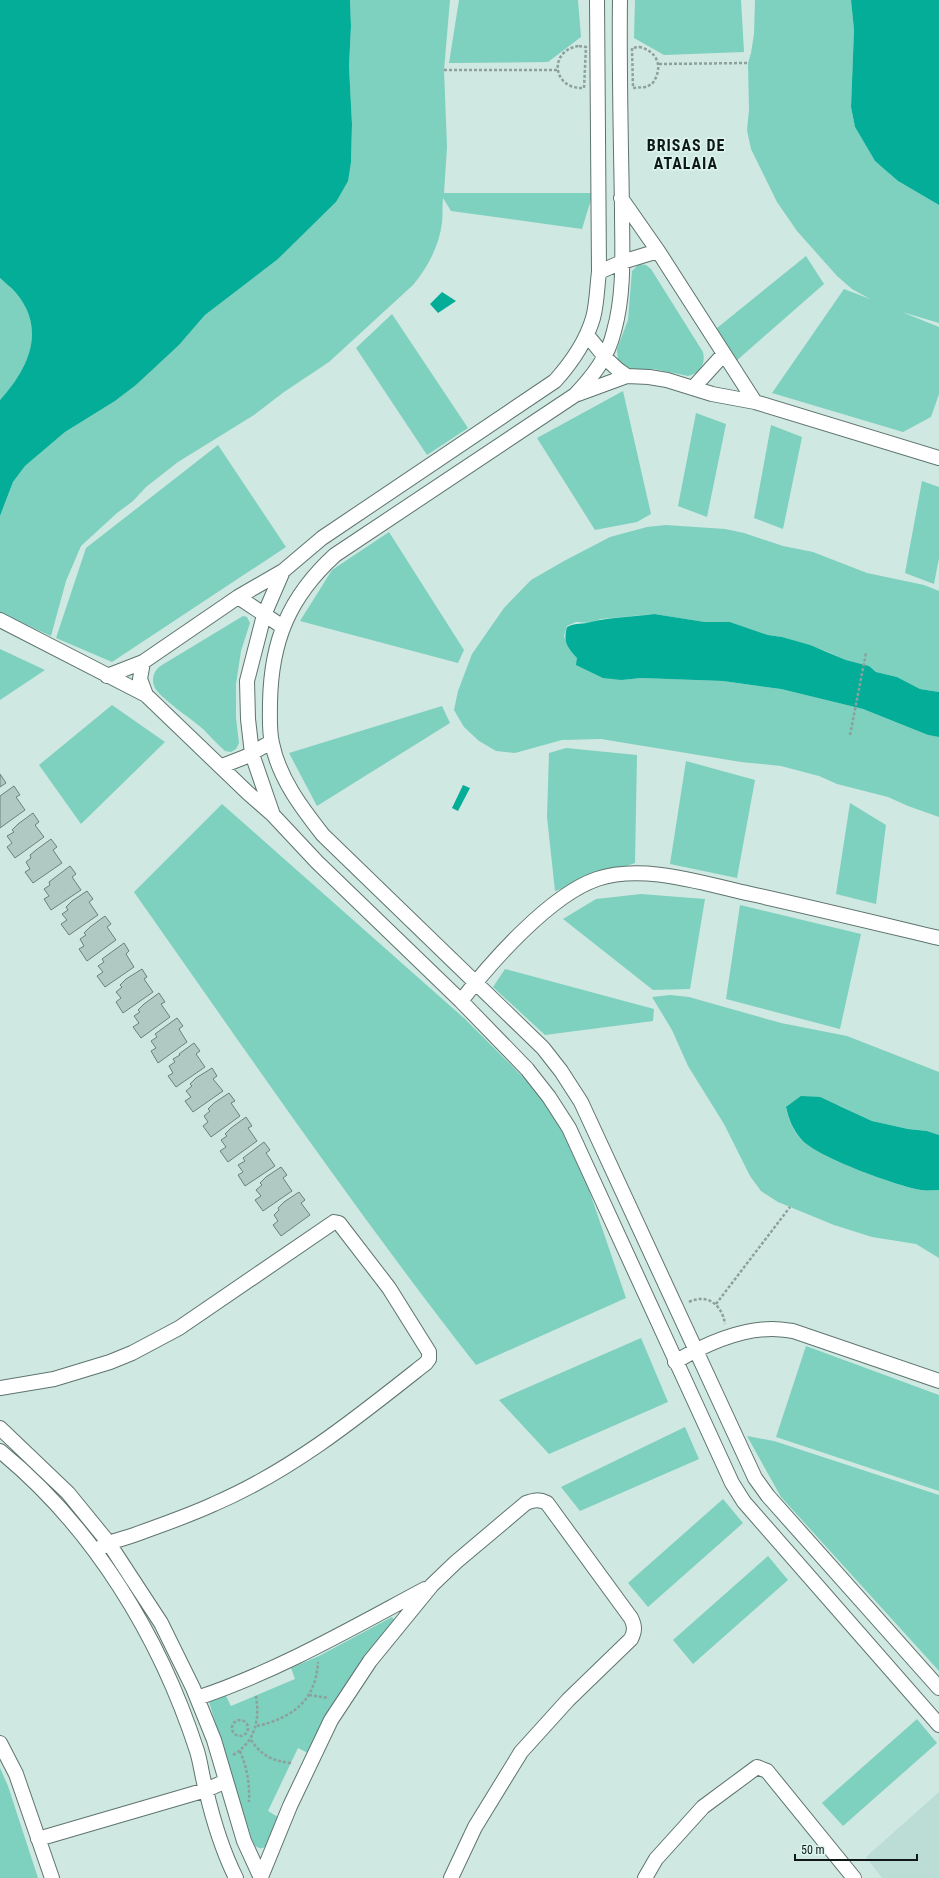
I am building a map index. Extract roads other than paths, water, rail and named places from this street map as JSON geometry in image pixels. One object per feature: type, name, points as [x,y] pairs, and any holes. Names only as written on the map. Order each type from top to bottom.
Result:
[{"type":"street","points":[[107,676],[143,662],[238,597],[283,571],[322,538],[555,381],[572,362],[587,335],[594,317],[599,272],[597,0]]},
{"type":"street","points":[[620,0],[619,68],[622,262],[619,311],[614,333],[604,358],[591,378],[575,395],[335,555],[316,573],[297,598],[283,627],[275,655],[271,684],[271,742],[282,773],[297,802],[323,835],[543,1048],[561,1071],[581,1102],[755,1478],[768,1496],[939,1688]]},
{"type":"street","points":[[622,198],[658,251],[723,355],[755,402]]},
{"type":"street","points":[[599,272],[622,262],[658,251]]},
{"type":"street","points":[[587,335],[604,358],[615,369],[626,376]]},
{"type":"street","points":[[693,388],[723,355]]},
{"type":"street","points":[[575,395],[626,376],[649,377],[667,380],[732,399],[755,402],[939,458]]},
{"type":"street","points":[[273,815],[252,754],[248,719],[247,681],[264,615],[283,571]]},
{"type":"street","points":[[238,597],[283,627]]},
{"type":"street","points":[[0,620],[146,695],[273,815],[316,862],[461,1001],[527,1069],[549,1097],[569,1128],[675,1362],[732,1483],[744,1502],[939,1725]]},
{"type":"street","points":[[143,662],[140,678],[146,695]]},
{"type":"street","points":[[222,766],[252,754],[271,742]]},
{"type":"street","points":[[461,1001],[475,982],[541,914],[568,894],[596,879],[632,873],[681,879],[826,910],[939,938]]},
{"type":"street","points":[[0,1388],[54,1379],[110,1362],[132,1353],[179,1328],[334,1222],[339,1223],[389,1288],[428,1352],[428,1359],[426,1363],[359,1416],[292,1464],[214,1504],[132,1535],[108,1542],[95,1551]]},
{"type":"street","points":[[675,1362],[695,1350],[728,1338],[752,1331],[771,1329],[793,1331],[939,1381]]},
{"type":"street","points":[[0,1428],[68,1493],[108,1542],[161,1623],[197,1698],[214,1740],[244,1841],[261,1878]]},
{"type":"street","points":[[0,1451],[61,1509],[121,1586],[151,1642],[177,1698],[197,1752],[206,1790],[225,1855],[236,1878]]},
{"type":"street","points":[[261,1878],[290,1806],[331,1720],[370,1661],[432,1585],[456,1562],[526,1504],[535,1500],[541,1500],[547,1503],[631,1618],[635,1625],[634,1632],[631,1639],[568,1700],[521,1752],[475,1827],[451,1878]]},
{"type":"street","points":[[197,1698],[233,1686],[294,1659],[432,1585]]},
{"type":"street","points":[[0,1743],[16,1774],[52,1878]]},
{"type":"street","points":[[645,1878],[656,1859],[702,1807],[757,1767],[767,1771],[854,1878]]},
{"type":"street","points":[[38,1839],[206,1790],[226,1781]]},
{"type":"district","name":"BRISAS DE ATALAIA","points":[[686,154]]}]
